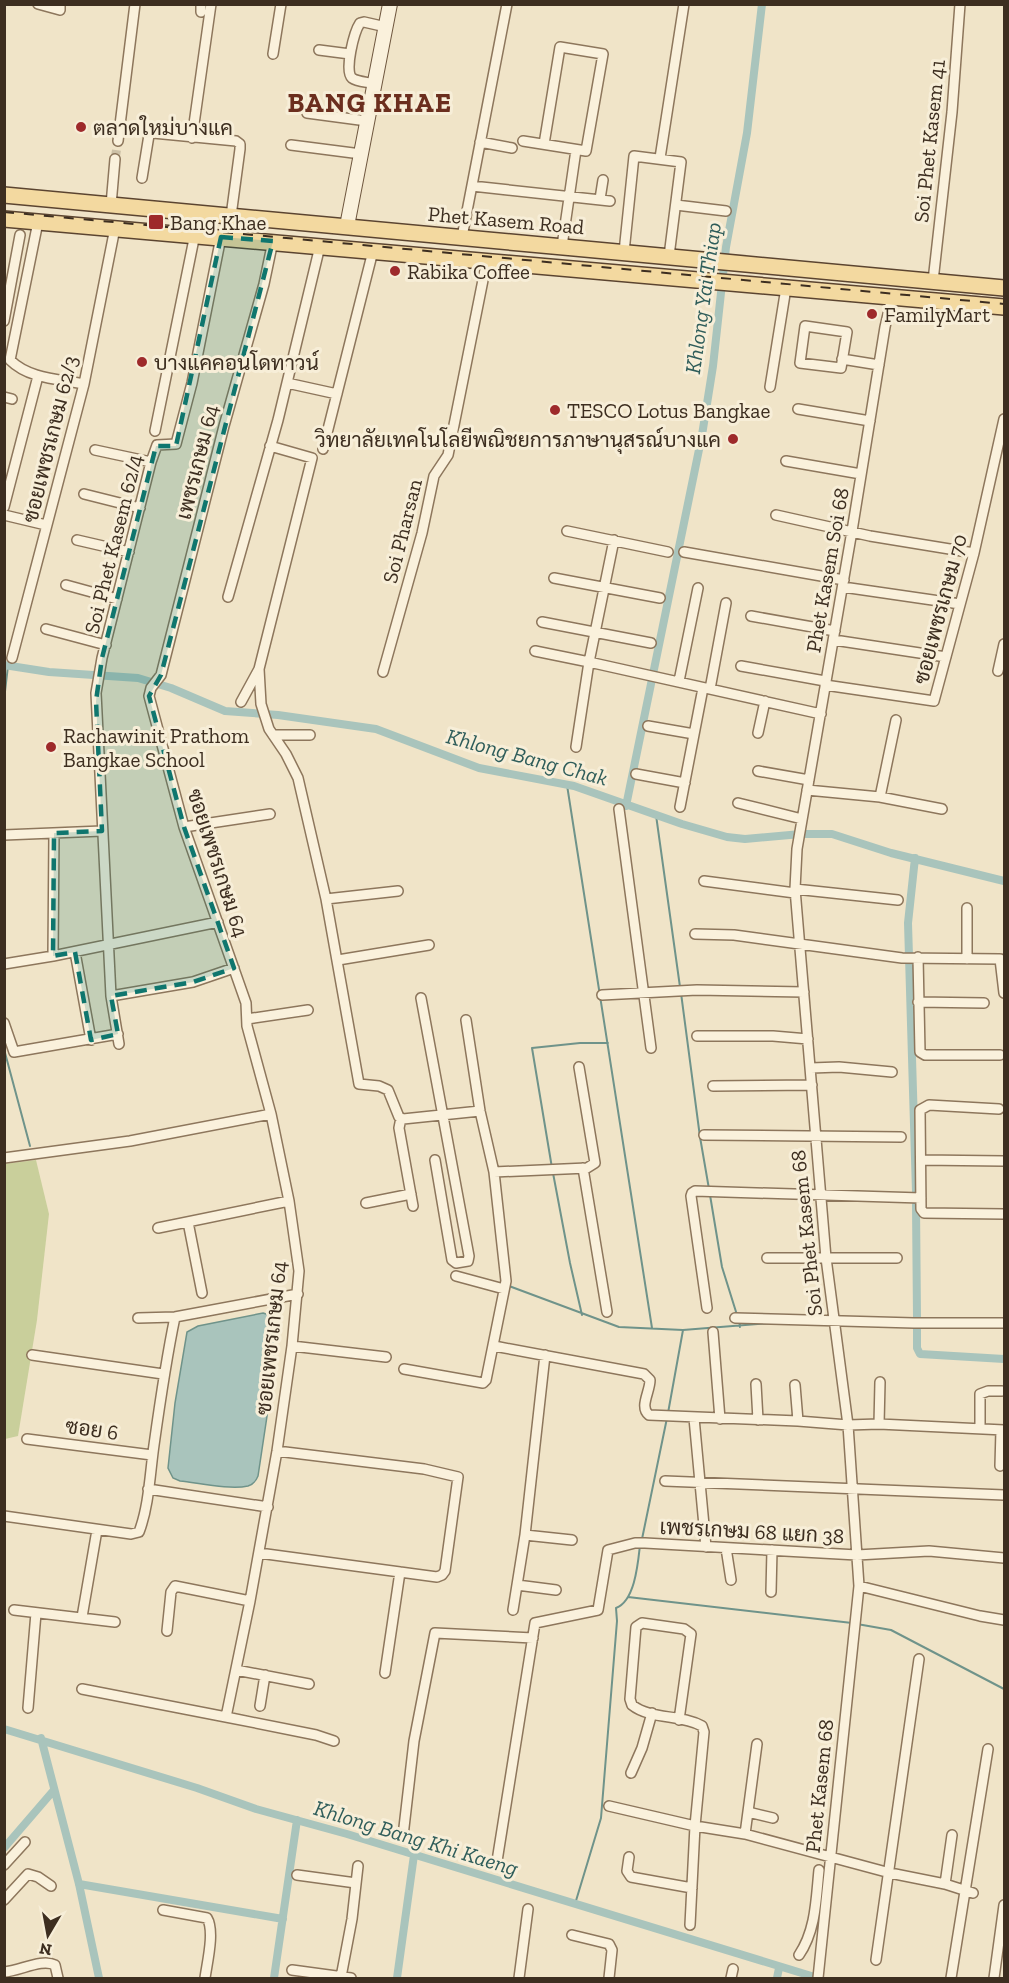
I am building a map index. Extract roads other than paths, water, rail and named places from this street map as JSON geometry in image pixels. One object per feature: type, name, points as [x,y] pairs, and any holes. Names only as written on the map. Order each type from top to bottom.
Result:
[{"type":"main road","points":[[373,251],[357,243],[347,226],[390,4]]},
{"type":"main road","name":"Phet Kasem Road","points":[[4,195],[1004,288]]},
{"type":"main road","name":"Phet Kasem Road","points":[[4,219],[195,234],[1002,307]]},
{"type":"main road","points":[[1002,307],[1004,288]]},
{"type":"street","points":[[38,4],[60,7]]},
{"type":"street","points":[[118,141],[135,4]]},
{"type":"street","points":[[192,138],[211,4]]},
{"type":"street","points":[[273,54],[281,4]]},
{"type":"street","points":[[462,237],[507,4]]},
{"type":"street","points":[[660,158],[684,4]]},
{"type":"street","name":"Soi Phet Kasem 41","points":[[933,281],[960,4]]},
{"type":"street","points":[[375,84],[350,77],[348,72],[350,54],[360,23],[386,27]]},
{"type":"street","points":[[524,141],[586,151],[603,54],[560,47],[544,144]]},
{"type":"street","points":[[319,50],[350,54]]},
{"type":"street","points":[[307,113],[368,122]]},
{"type":"street","points":[[142,178],[149,135],[156,133],[236,141],[240,144],[231,216]]},
{"type":"street","points":[[480,142],[512,148]]},
{"type":"street","points":[[291,145],[361,154]]},
{"type":"street","points":[[562,246],[576,150]]},
{"type":"street","points":[[624,252],[634,156],[660,158],[681,162],[669,256]]},
{"type":"street","points":[[111,205],[115,159]]},
{"type":"street","points":[[472,186],[605,200],[603,180]]},
{"type":"street","points":[[676,205],[726,212]]},
{"type":"street","points":[[38,222],[20,311],[9,337],[7,359],[17,368],[38,376],[84,384]]},
{"type":"street","name":"ซอยเพชรเกษม 62/3","points":[[12,658],[84,384],[115,228]]},
{"type":"street","points":[[155,430],[195,234]]},
{"type":"street","points":[[4,321],[20,235]]},
{"type":"street","name":"Soi Phet Kasem 62/4","points":[[91,1040],[118,1039],[111,996],[108,945],[96,702],[98,684],[156,446],[176,444],[192,383],[221,237]]},
{"type":"street","name":"เพชรเกษม 64","points":[[151,688],[161,675],[224,426],[264,284],[273,241]]},
{"type":"street","points":[[228,597],[287,383],[320,246]]},
{"type":"street","points":[[323,449],[373,251]]},
{"type":"street","name":"Soi Pharsan","points":[[383,672],[422,533],[434,476],[448,455],[487,260]]},
{"type":"street","points":[[770,387],[786,288]]},
{"type":"street","name":"Phet Kasem Soi 68","points":[[797,849],[892,297]]},
{"type":"street","points":[[7,309],[20,311]]},
{"type":"street","points":[[805,327],[846,332],[842,359],[842,366],[839,369],[800,363],[805,327]]},
{"type":"street","points":[[842,359],[879,365]]},
{"type":"street","points":[[4,507],[38,376]]},
{"type":"street","points":[[287,383],[337,394]]},
{"type":"street","points":[[798,409],[870,421]]},
{"type":"street","name":"ซอยเพชรเกษม 70","points":[[825,683],[934,701],[974,553],[1005,419]]},
{"type":"street","points":[[241,702],[259,669],[312,458],[270,446]]},
{"type":"street","points":[[95,450],[151,462]]},
{"type":"street","points":[[786,460],[861,474]]},
{"type":"street","points":[[84,494],[140,508]]},
{"type":"street","points":[[4,515],[46,525]]},
{"type":"street","points":[[776,515],[974,553]]},
{"type":"street","points":[[567,531],[668,552]]},
{"type":"street","points":[[77,540],[129,552]]},
{"type":"street","points":[[576,747],[589,662],[614,540]]},
{"type":"street","points":[[684,552],[843,584],[960,604]]},
{"type":"street","points":[[554,578],[660,598]]},
{"type":"street","points":[[66,585],[117,599]]},
{"type":"street","points":[[674,680],[699,588]]},
{"type":"street","points":[[680,807],[694,734],[726,603]]},
{"type":"street","points":[[751,616],[946,657]]},
{"type":"street","points":[[542,622],[651,643]]},
{"type":"street","points":[[46,629],[106,645]]},
{"type":"street","points":[[998,671],[1005,644]]},
{"type":"street","points":[[536,651],[821,714]]},
{"type":"street","points":[[741,666],[825,683]]},
{"type":"street","points":[[259,669],[261,704],[271,732],[298,778],[326,899],[359,1084],[379,1086],[388,1090],[401,1118],[399,1128],[413,1206]]},
{"type":"street","name":"ซอยเพชรเกษม 64","points":[[151,688],[149,696],[184,826],[246,1003],[247,1026],[270,1114],[289,1201],[299,1261],[292,1346],[277,1451],[226,1717]]},
{"type":"street","points":[[758,733],[765,701]]},
{"type":"street","points":[[880,797],[896,720]]},
{"type":"street","points":[[648,726],[694,734]]},
{"type":"street","points":[[271,732],[310,735]]},
{"type":"street","points":[[758,771],[808,785],[942,809]]},
{"type":"street","points":[[636,774],[685,783]]},
{"type":"street","points":[[738,803],[801,821]]},
{"type":"street","points":[[619,809],[651,1048]]},
{"type":"street","points":[[184,826],[270,814]]},
{"type":"street","points":[[4,835],[102,831]]},
{"type":"street","points":[[54,833],[54,956]]},
{"type":"street","name":"Soi Phet Kasem 68","points":[[797,849],[795,891],[815,1137],[833,1321],[848,1425],[859,1586],[856,1613]]},
{"type":"street","points":[[704,881],[898,900]]},
{"type":"street","points":[[326,899],[398,891]]},
{"type":"street","points":[[967,908],[967,959]]},
{"type":"street","points":[[4,964],[218,922]]},
{"type":"street","points":[[695,934],[734,935],[902,957],[1000,959],[1005,993]]},
{"type":"street","points":[[338,960],[429,945]]},
{"type":"street","points":[[4,1023],[14,1052],[91,1040],[75,951]]},
{"type":"street","points":[[915,957],[920,1052],[925,1055],[1000,1055]]},
{"type":"street","points":[[111,996],[194,982],[234,968]]},
{"type":"street","points":[[602,994],[697,990],[804,992]]},
{"type":"street","points":[[421,998],[469,1256],[466,1261],[456,1263],[452,1260],[435,1161]]},
{"type":"street","points":[[918,1002],[984,1003]]},
{"type":"street","points":[[247,1019],[308,1010]]},
{"type":"street","points":[[404,1369],[483,1383],[486,1380],[494,1346],[505,1285],[494,1172],[480,1111],[466,1020]]},
{"type":"street","points":[[697,1036],[773,1036],[808,1039]]},
{"type":"street","points":[[494,1172],[583,1168],[595,1163],[579,1067]]},
{"type":"street","points":[[811,1068],[839,1067],[892,1072]]},
{"type":"street","points":[[713,1086],[812,1084]]},
{"type":"street","points":[[999,1109],[929,1105],[920,1110],[921,1209],[924,1213],[1005,1214]]},
{"type":"street","points":[[401,1118],[480,1111]]},
{"type":"street","points":[[4,1158],[130,1141],[270,1114]]},
{"type":"street","points":[[704,1135],[901,1137]]},
{"type":"street","points":[[921,1160],[1005,1161]]},
{"type":"street","points":[[583,1168],[608,1312]]},
{"type":"street","points":[[707,1308],[692,1193],[704,1191],[921,1198]]},
{"type":"street","points":[[366,1203],[411,1194]]},
{"type":"street","points":[[158,1228],[289,1201]]},
{"type":"street","points":[[188,1222],[202,1293]]},
{"type":"street","points":[[767,1258],[897,1258]]},
{"type":"street","points":[[456,1276],[505,1285]]},
{"type":"street","points":[[138,1318],[176,1317],[298,1294]]},
{"type":"street","points":[[4,1516],[97,1530],[131,1534],[139,1532],[148,1489],[163,1374],[176,1317]]},
{"type":"street","points":[[735,1318],[1005,1323]]},
{"type":"street","points":[[713,1332],[720,1419]]},
{"type":"street","points":[[292,1346],[386,1357]]},
{"type":"street","points":[[494,1346],[644,1374],[648,1376],[651,1384],[644,1408],[645,1413],[649,1415],[1003,1430],[1000,1466]]},
{"type":"street","points":[[32,1354],[163,1374]]},
{"type":"street","points":[[513,1610],[525,1536],[545,1355]]},
{"type":"street","points":[[879,1424],[880,1382]]},
{"type":"street","points":[[756,1384],[758,1420]]},
{"type":"street","points":[[795,1385],[798,1421]]},
{"type":"street","points":[[980,1429],[980,1394],[988,1391],[1002,1391]]},
{"type":"street","points":[[694,1418],[706,1547]]},
{"type":"street","name":"ซอย 6","points":[[27,1439],[152,1455]]},
{"type":"street","points":[[259,1553],[436,1577],[445,1571],[458,1477],[424,1469],[277,1451]]},
{"type":"street","points":[[665,1481],[1005,1495]]},
{"type":"street","points":[[148,1489],[268,1507]]},
{"type":"street","points":[[82,1617],[97,1530]]},
{"type":"street","points":[[525,1536],[572,1540]]},
{"type":"street","name":"เพชรเกษม 68 แยก 38","points":[[533,1638],[537,1623],[598,1610],[608,1550],[640,1543],[857,1555],[929,1551],[1005,1558]]},
{"type":"street","points":[[726,1548],[731,1580]]},
{"type":"street","points":[[771,1592],[772,1550]]},
{"type":"street","points":[[385,1672],[400,1572]]},
{"type":"street","points":[[517,1585],[556,1590]]},
{"type":"street","points":[[167,1631],[171,1592],[175,1586],[250,1601]]},
{"type":"street","points":[[859,1586],[1005,1620]]},
{"type":"street","points":[[14,1610],[115,1622]]},
{"type":"street","points":[[28,1708],[36,1613]]},
{"type":"street","name":"Phet Kasem 68","points":[[818,1978],[856,1613]]},
{"type":"street","points":[[679,1720],[691,1635],[684,1629],[642,1623],[636,1627],[630,1699],[632,1705],[652,1713],[679,1720],[698,1723],[704,1732],[695,1826],[690,1925]]},
{"type":"street","points":[[403,1836],[414,1742],[435,1633],[533,1638],[497,1861]]},
{"type":"street","points":[[876,1960],[919,1659]]},
{"type":"street","points":[[236,1670],[309,1684]]},
{"type":"street","points":[[260,1706],[265,1676]]},
{"type":"street","points":[[81,1689],[316,1735],[334,1741]]},
{"type":"street","points":[[631,1773],[642,1748],[652,1713]]},
{"type":"street","points":[[745,1834],[757,1744]]},
{"type":"street","points":[[951,1978],[968,1892],[988,1749]]},
{"type":"street","points":[[609,1806],[695,1826],[745,1834],[890,1873],[945,1884],[968,1892]]},
{"type":"street","points":[[748,1812],[773,1818]]},
{"type":"street","points":[[945,1884],[952,1835]]},
{"type":"street","points":[[4,1864],[26,1842]]},
{"type":"street","points":[[629,1857],[627,1871],[631,1877],[692,1888]]},
{"type":"street","points":[[292,1970],[308,1976],[346,1978],[358,1866]]},
{"type":"street","points":[[799,1955],[806,1944],[814,1919],[819,1870]]},
{"type":"street","points":[[4,1900],[28,1874],[38,1877],[51,1886]]},
{"type":"street","points":[[297,1875],[356,1883]]},
{"type":"street","points":[[994,1978],[1005,1905]]},
{"type":"street","points":[[519,1978],[528,1909]]},
{"type":"street","points":[[163,1910],[207,1918],[209,1921],[211,1935],[206,1978]]},
{"type":"street","points":[[814,1919],[824,1922]]},
{"type":"street","points":[[572,1935],[609,1944],[612,1950],[609,1978]]},
{"type":"street","points":[[5,1972],[47,1962],[55,1965],[58,1978]]},
{"type":"street","points":[[5,1972],[12,1978]]},
{"type":"water","points":[[263,1313],[269,1315],[273,1320],[275,1337],[272,1383],[258,1476],[253,1483],[241,1487],[214,1486],[173,1478],[168,1468],[175,1403],[187,1332],[198,1326]]},
{"type":"waterway","name":"Khlong Yai Thiap","points":[[626,806],[702,435],[713,366],[726,247],[747,133],[762,4]]},
{"type":"waterway","name":"Khlong Bang Chak","points":[[4,665],[49,672],[138,678],[171,688],[225,711],[278,715],[376,729],[479,768],[574,786],[682,824],[727,837],[745,839],[832,834],[891,853],[1004,881]]},
{"type":"waterway","points":[[4,700],[8,666]]},
{"type":"waterway","points":[[567,785],[652,1328]]},
{"type":"waterway","points":[[656,815],[680,987]]},
{"type":"waterway","points":[[915,858],[908,923],[916,1192]]},
{"type":"waterway","points":[[681,993],[709,1189]]},
{"type":"waterway","points":[[552,1168],[532,1048],[580,1043],[608,1043]]},
{"type":"waterway","points":[[4,1049],[30,1146]]},
{"type":"waterway","points":[[553,1173],[582,1315]]},
{"type":"waterway","points":[[710,1195],[722,1267],[737,1315]]},
{"type":"waterway","points":[[916,1205],[917,1317]]},
{"type":"waterway","points":[[509,1286],[619,1327],[683,1330],[771,1323]]},
{"type":"waterway","points":[[739,1320],[740,1327]]},
{"type":"waterway","points":[[917,1329],[917,1348],[920,1354],[1004,1359]]},
{"type":"waterway","points":[[668,1413],[683,1330]]},
{"type":"waterway","points":[[642,1539],[667,1418]]},
{"type":"waterway","points":[[575,1904],[601,1818],[617,1621],[616,1608],[622,1604],[631,1590],[637,1571],[640,1545]]},
{"type":"waterway","points":[[628,1597],[852,1623]]},
{"type":"waterway","points":[[857,1624],[891,1630],[1004,1689]]},
{"type":"waterway","name":"Khlong Bang Khi Kaeng","points":[[4,1729],[197,1788],[256,1809],[347,1834],[818,1978]]},
{"type":"waterway","points":[[41,1738],[79,1884],[99,1978]]},
{"type":"waterway","points":[[4,1848],[54,1790]]},
{"type":"waterway","points":[[274,1978],[297,1820]]},
{"type":"waterway","points":[[397,1978],[414,1855]]},
{"type":"waterway","points":[[79,1884],[283,1919]]},
{"type":"waterway","points":[[777,1978],[779,1968]]},
{"type":"tunnel","points":[[115,159],[118,141]]},
{"type":"railway","points":[[4,212],[1004,304]]},
{"type":"place","name":"ตลาดใหม่บางแค","points":[[81,127]]},
{"type":"place","name":"Bang Khae","points":[[156,222]]},
{"type":"place","name":"Rabika Coffee","points":[[395,271]]},
{"type":"place","name":"FamilyMart","points":[[872,314]]},
{"type":"place","name":"บางแคคอนโดทาวน์","points":[[142,362]]},
{"type":"place","name":"TESCO Lotus Bangkae","points":[[555,410]]},
{"type":"place","name":"วิทยาลัยเทคโนโลยีพณิชยการภาษานุสรณ์บางแค","points":[[733,439]]},
{"type":"place","name":"Rachawinit Prathom Bangkae School","points":[[51,747]]},
{"type":"district","name":"BANG KHAE","points":[[370,103]]}]
